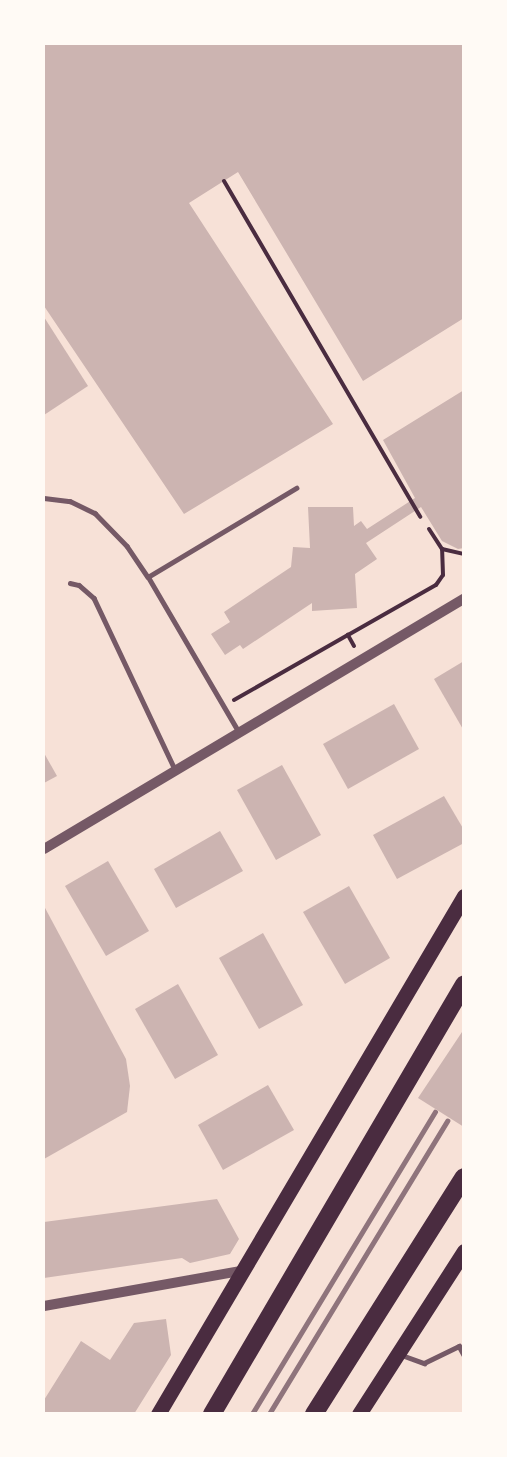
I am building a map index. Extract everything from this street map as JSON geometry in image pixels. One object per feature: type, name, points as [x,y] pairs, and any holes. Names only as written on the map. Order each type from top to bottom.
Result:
[{"type":"highway","points":[[212,1413],[464,985]]},
{"type":"highway","points":[[314,1413],[464,1178]]},
{"type":"main road","points":[[158,1413],[464,896]]},
{"type":"main road","points":[[359,1413],[464,1251]]},
{"type":"street","points":[[44,849],[462,603]]},
{"type":"street","points":[[44,1306],[242,1271]]},
{"type":"lane","points":[[147,577],[296,488]]},
{"type":"lane","points":[[44,498],[70,501],[95,513],[127,546],[239,733]]},
{"type":"lane","points":[[70,583],[79,585],[94,598],[176,772]]},
{"type":"lane","points":[[397,1353],[424,1363],[461,1345],[464,1355]]},
{"type":"path","points":[[224,181],[420,517]]},
{"type":"path","points":[[223,706],[436,585],[443,575],[442,549],[429,529]]},
{"type":"path","points":[[442,549],[464,554]]},
{"type":"path","points":[[348,636],[362,660]]},
{"type":"building","points":[[44,44],[464,44],[464,318],[363,381],[238,172],[189,203],[333,424],[184,514],[44,306]]},
{"type":"building","points":[[44,317],[88,386],[44,415]]},
{"type":"building","points":[[464,390],[464,548],[458,549],[442,541],[421,507],[366,543],[377,559],[355,574],[357,608],[312,611],[312,603],[243,649],[240,645],[225,655],[211,634],[230,622],[224,612],[291,567],[293,547],[310,548],[308,507],[353,507],[354,526],[361,521],[367,529],[415,498],[383,440]]},
{"type":"building","points":[[464,661],[464,731],[434,679]]},
{"type":"building","points":[[394,704],[419,749],[348,789],[323,744]]},
{"type":"building","points":[[44,753],[57,776],[44,783]]},
{"type":"building","points":[[282,765],[321,835],[276,860],[237,790]]},
{"type":"building","points":[[444,796],[464,830],[464,843],[397,879],[373,835]]},
{"type":"building","points":[[220,831],[243,871],[176,908],[154,869]]},
{"type":"building","points":[[108,861],[149,931],[106,956],[65,886]]},
{"type":"building","points":[[349,886],[390,958],[345,984],[303,912]]},
{"type":"building","points":[[44,906],[126,1059],[130,1086],[127,1112],[44,1159]]},
{"type":"building","points":[[263,933],[303,1005],[259,1029],[219,958]]},
{"type":"building","points":[[178,984],[218,1055],[175,1079],[135,1009]]},
{"type":"building","points":[[464,1029],[464,1127],[418,1098]]},
{"type":"building","points":[[268,1085],[294,1130],[223,1170],[198,1125]]},
{"type":"building","points":[[217,1199],[239,1239],[230,1254],[190,1263],[182,1258],[44,1278],[44,1222]]},
{"type":"building","points":[[166,1319],[171,1355],[134,1414],[44,1414],[44,1400],[81,1341],[110,1360],[134,1323]]},
{"type":"railway","points":[[252,1414],[435,1112]]},
{"type":"railway","points":[[269,1414],[447,1121]]}]
